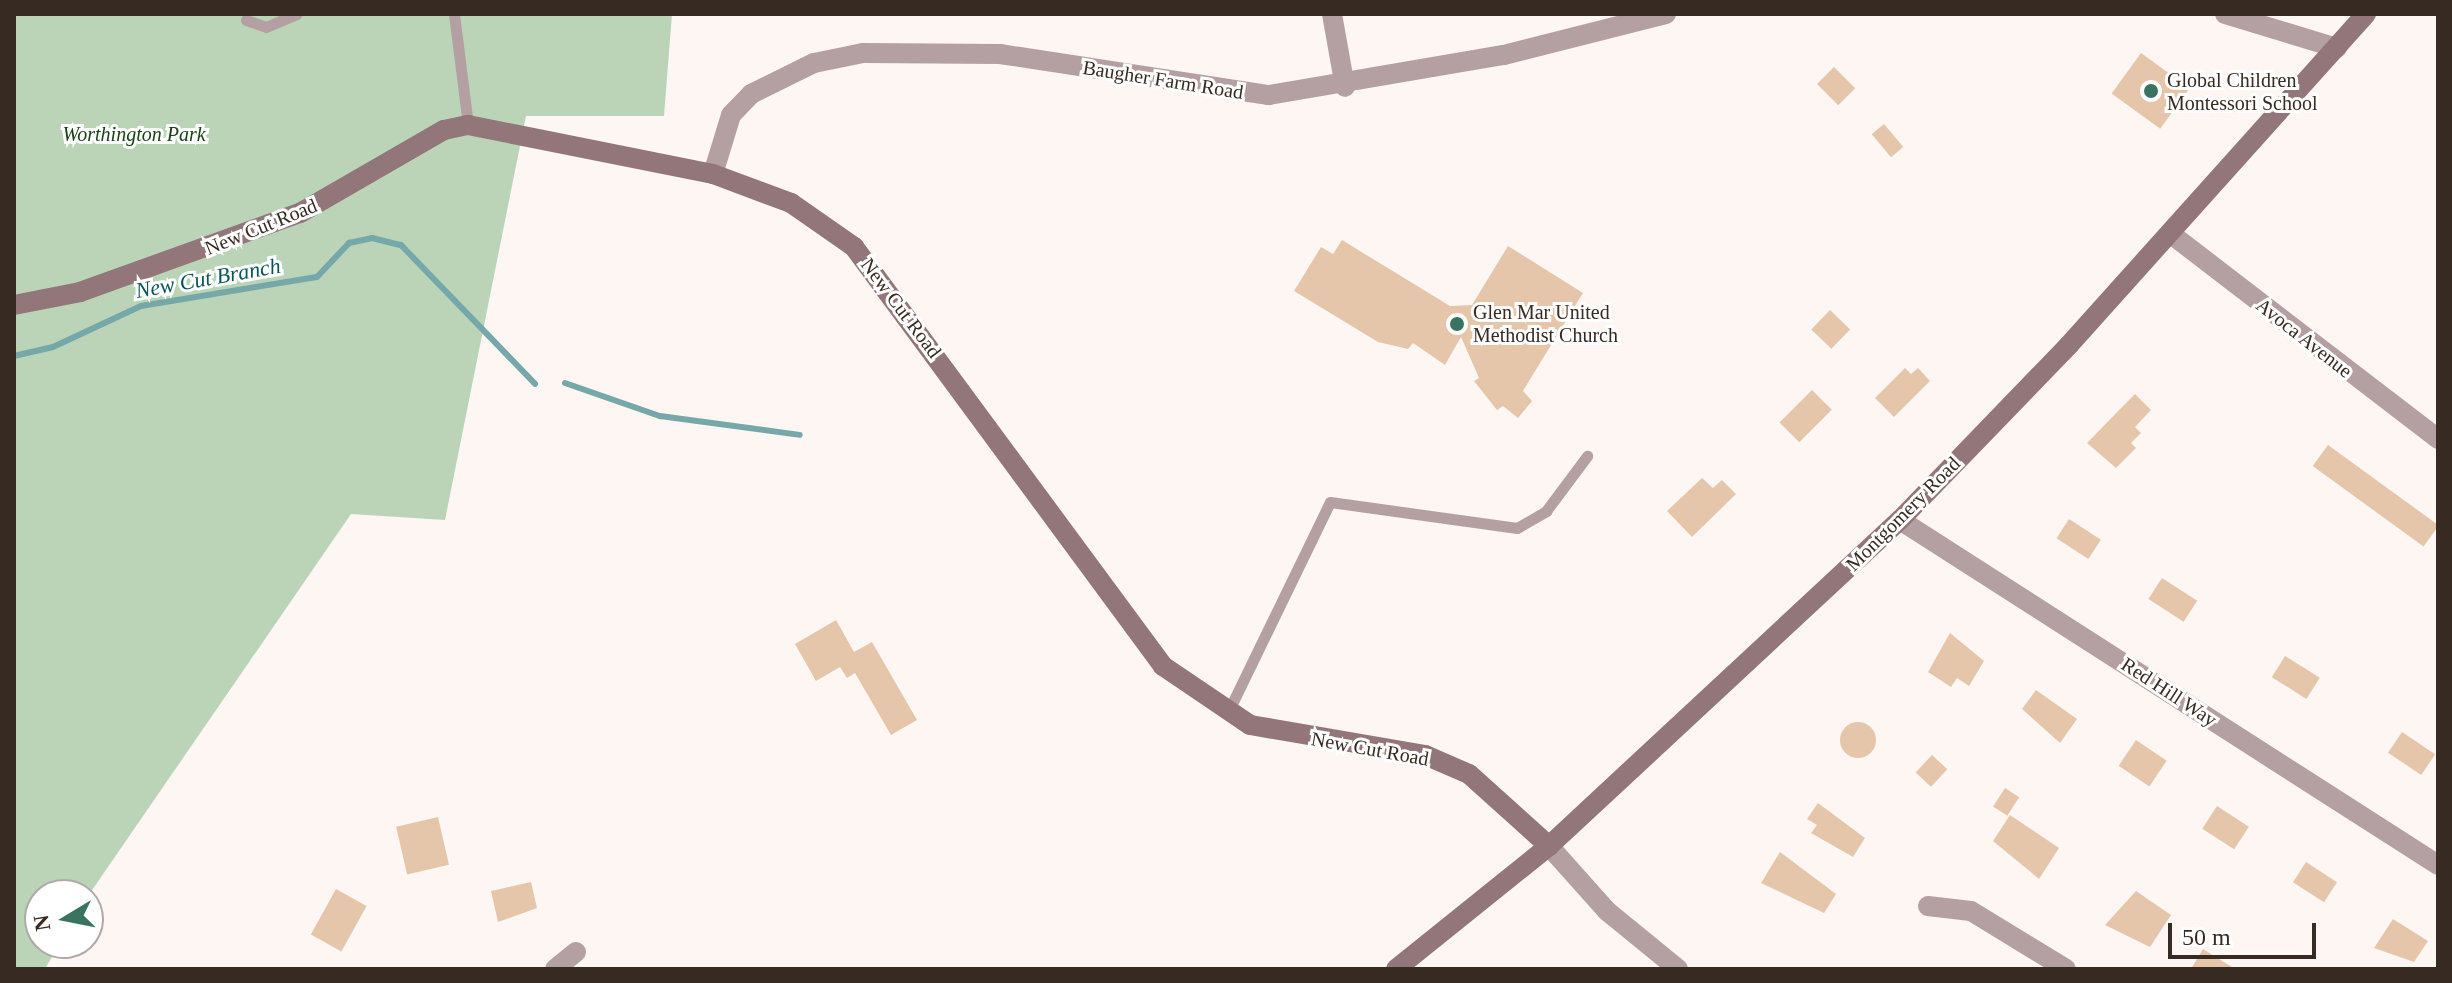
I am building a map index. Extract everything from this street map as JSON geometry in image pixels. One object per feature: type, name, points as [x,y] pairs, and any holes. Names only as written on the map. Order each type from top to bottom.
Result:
[{"type":"street","points":[[1332,14],[1345,87]]},
{"type":"street","name":"Baugher Farm Road","points":[[713,174],[731,115],[751,94],[814,63],[863,53],[1000,54],[1220,93],[1345,87],[1666,14]]},
{"type":"street","points":[[2225,14],[2337,48]]},
{"type":"street","name":"Montgomery Road","points":[[1396,969],[1549,846],[1900,520],[2171,234],[2366,14]]},
{"type":"street","name":"New Cut Road","points":[[14,305],[80,292],[300,213],[444,130],[468,125],[713,174],[791,203],[854,247],[1129,628],[1163,666],[1228,713],[1308,740],[1425,755],[1507,801],[1549,846]]},
{"type":"street","name":"Avoca Avenue","points":[[2171,234],[2438,439]]},
{"type":"street","name":"Red Hill Way","points":[[1900,520],[2438,865]]},
{"type":"street","points":[[1549,846],[1607,911],[1678,969]]},
{"type":"street","points":[[1928,906],[1971,911],[2066,969]]},
{"type":"street","points":[[555,969],[576,952]]},
{"type":"lane","points":[[246,20],[266,27],[296,14]]},
{"type":"lane","points":[[454,14],[468,125]]},
{"type":"lane","points":[[1228,713],[1330,502],[1517,528],[1546,511],[1587,456]]},
{"type":"green space","name":"Worthington Park","points":[[14,14],[672,14],[664,116],[526,116],[445,520],[351,514],[100,879],[24,879],[24,959],[51,959],[45,969],[14,969]]},
{"type":"building","name":"Global Children Montessori School","points":[[2141,53],[2190,88],[2160,129],[2112,93]]},
{"type":"building","points":[[1834,67],[1855,88],[1838,105],[1817,84]]},
{"type":"building","points":[[1884,124],[1903,147],[1891,157],[1872,134]]},
{"type":"building","name":"Glen Mar United Methodist Church","points":[[1342,240],[1450,306],[1472,305],[1508,246],[1583,293],[1523,391],[1532,401],[1518,418],[1503,406],[1497,410],[1474,381],[1479,378],[1461,337],[1445,365],[1413,343],[1408,349],[1378,342],[1294,291],[1321,247],[1333,254]]},
{"type":"building","points":[[1830,310],[1850,329],[1831,349],[1811,329]]},
{"type":"building","points":[[1905,368],[1911,374],[1918,368],[1930,381],[1894,417],[1875,398]]},
{"type":"building","points":[[1812,390],[1832,410],[1799,442],[1779,423]]},
{"type":"building","points":[[2135,394],[2151,410],[2135,427],[2141,433],[2131,443],[2136,448],[2116,468],[2087,443]]},
{"type":"building","points":[[2328,445],[2438,525],[2424,547],[2313,466]]},
{"type":"building","points":[[1702,478],[1713,488],[1722,480],[1736,494],[1692,537],[1667,511]]},
{"type":"building","points":[[2069,519],[2101,540],[2088,559],[2056,538]]},
{"type":"building","points":[[2162,578],[2197,601],[2184,622],[2148,599]]},
{"type":"building","points":[[836,620],[854,652],[872,642],[917,720],[891,735],[855,673],[847,678],[840,667],[816,681],[795,644]]},
{"type":"building","points":[[1950,633],[1984,661],[1969,686],[1957,678],[1951,687],[1928,672]]},
{"type":"building","points":[[2285,656],[2320,678],[2307,699],[2272,677]]},
{"type":"building","points":[[2036,690],[2077,719],[2060,743],[2022,709]]},
{"type":"building","points":[[1858,722],[1870,728],[1876,740],[1870,752],[1858,758],[1846,752],[1840,740],[1846,728]]},
{"type":"building","points":[[2402,732],[2435,754],[2421,775],[2388,753]]},
{"type":"building","points":[[2136,740],[2167,761],[2149,786],[2119,766]]},
{"type":"building","points":[[1932,755],[1947,769],[1931,787],[1916,773]]},
{"type":"building","points":[[2005,788],[2019,797],[2007,816],[1993,806]]},
{"type":"building","points":[[1818,803],[1865,838],[1853,857],[1811,833],[1817,825],[1807,819]]},
{"type":"building","points":[[2217,806],[2249,827],[2234,849],[2202,829]]},
{"type":"building","points":[[2010,815],[2059,848],[2039,879],[1993,841]]},
{"type":"building","points":[[438,817],[449,865],[407,874],[396,827]]},
{"type":"building","points":[[1780,852],[1836,894],[1824,913],[1761,883]]},
{"type":"building","points":[[2306,862],[2337,882],[2324,902],[2293,882]]},
{"type":"building","points":[[531,882],[537,908],[498,922],[491,891]]},
{"type":"building","points":[[336,889],[367,906],[341,951],[311,934]]},
{"type":"building","points":[[2136,891],[2171,915],[2150,947],[2105,925]]},
{"type":"building","points":[[2393,919],[2428,941],[2414,962],[2374,948]]},
{"type":"building","points":[[2203,949],[2235,969],[2191,969]]},
{"type":"waterway","name":"New Cut Branch","points":[[14,356],[53,347],[141,306],[317,277],[349,243],[372,238],[401,245],[535,384]]},
{"type":"waterway","points":[[565,383],[660,416],[800,435]]},
{"type":"place","name":"Global Children Montessori School","points":[[2151,91]]},
{"type":"place","name":"Glen Mar United Methodist Church","points":[[1457,324]]}]
